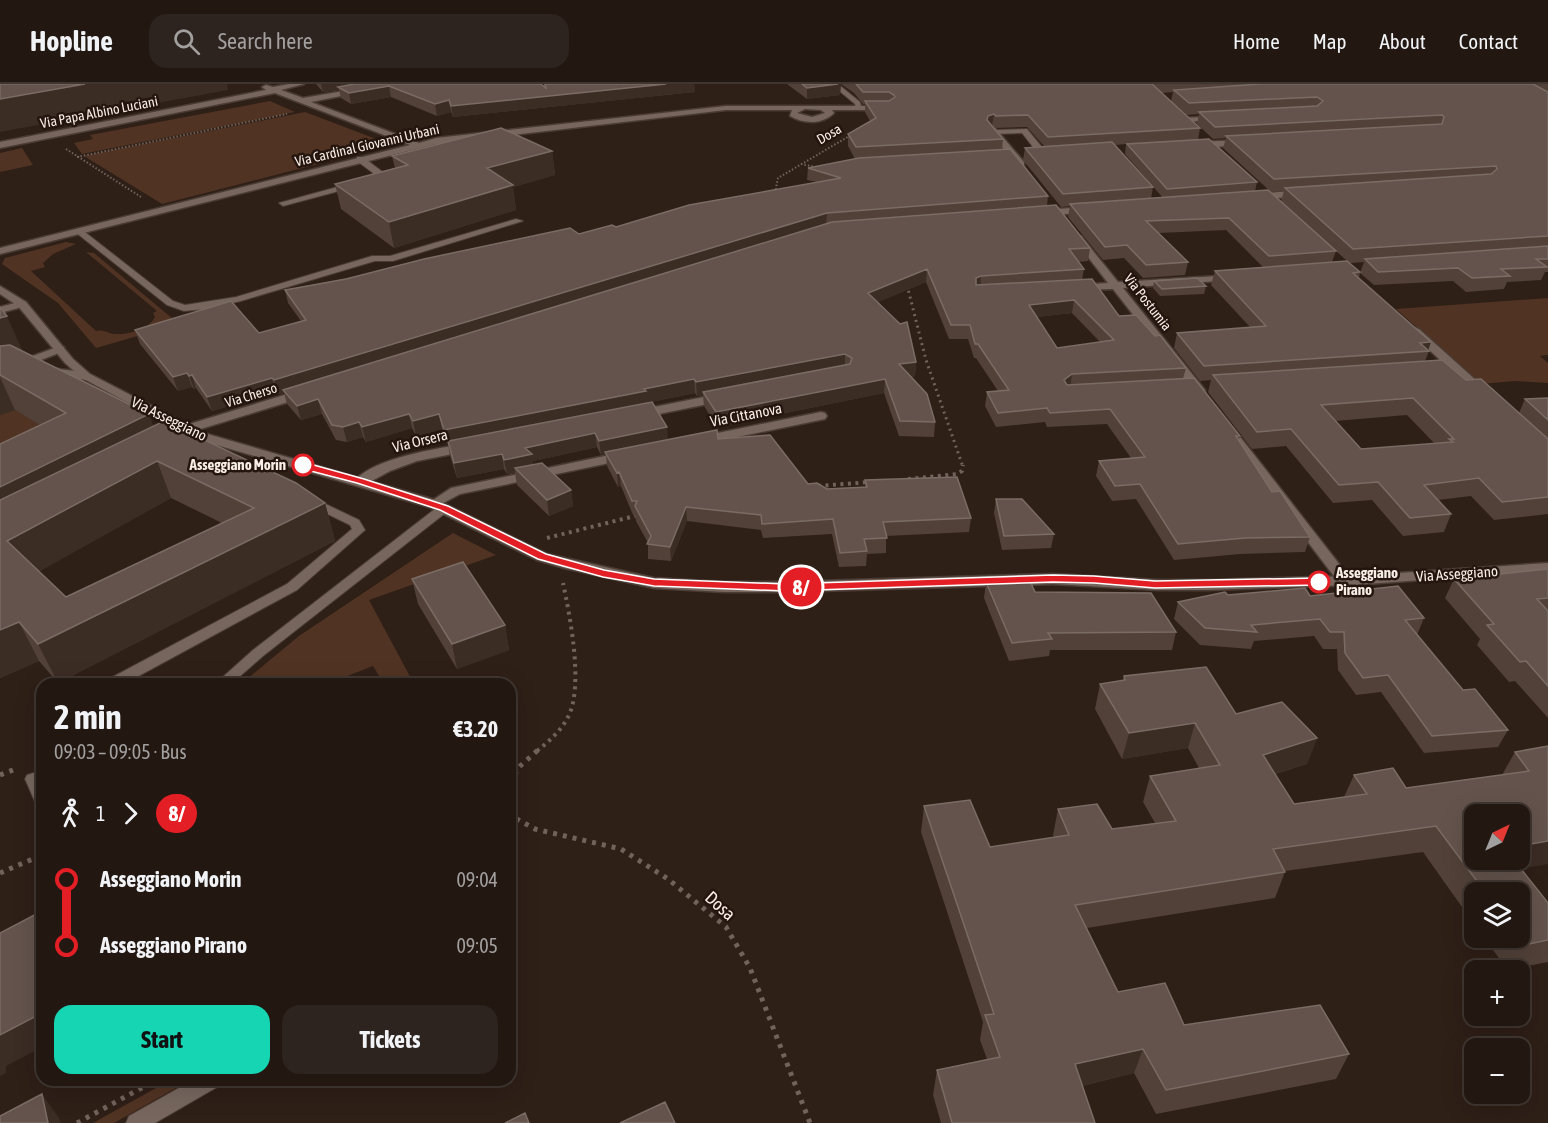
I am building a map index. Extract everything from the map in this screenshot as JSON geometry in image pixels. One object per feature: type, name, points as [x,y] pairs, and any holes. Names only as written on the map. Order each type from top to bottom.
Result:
[{"type":"street","points":[[258,84],[417,145]]},
{"type":"street","name":"Via Papa Albino Luciani","points":[[0,145],[300,84]]},
{"type":"street","points":[[301,101],[397,84]]},
{"type":"street","points":[[794,115],[795,111],[805,107]]},
{"type":"street","points":[[747,108],[888,108]]},
{"type":"street","points":[[747,108],[820,119],[830,113],[824,108]]},
{"type":"street","name":"Via Cardinal Giovanni Urbani","points":[[0,251],[417,145],[492,134],[747,108]]},
{"type":"street","points":[[1176,112],[1220,152]]},
{"type":"street","points":[[1184,120],[1231,117]]},
{"type":"street","points":[[994,131],[1010,156],[1028,173]]},
{"type":"street","points":[[1181,146],[1255,142]]},
{"type":"street","points":[[1010,156],[1055,153]]},
{"type":"street","points":[[1250,197],[1311,193]]},
{"type":"street","name":"Via Postumia","points":[[1047,199],[1209,404]]},
{"type":"street","points":[[1034,214],[1104,209]]},
{"type":"street","points":[[1072,288],[1244,276]]},
{"type":"street","name":"Via Asseggiano","points":[[0,289],[22,304],[69,361],[86,376],[200,436],[361,481],[439,506],[542,557],[603,574],[654,583],[785,587],[1053,579],[1094,579],[1155,585],[1345,580],[1548,567]]},
{"type":"street","points":[[0,310],[22,304]]},
{"type":"street","points":[[1406,323],[1451,369],[1490,400]]},
{"type":"street","points":[[0,374],[60,349]]},
{"type":"street","points":[[0,374],[35,372],[86,376]]},
{"type":"street","name":"Via Cherso","points":[[187,429],[312,390]]},
{"type":"street","points":[[625,416],[741,394]]},
{"type":"street","name":"Via Cittanova","points":[[684,444],[821,416]]},
{"type":"street","points":[[1231,432],[1345,580]]},
{"type":"street","name":"Via Orsera","points":[[361,481],[384,467],[429,454],[487,443]]},
{"type":"street","points":[[439,506],[456,491],[638,453]]},
{"type":"lane","points":[[834,84],[858,103],[859,108]]},
{"type":"lane","points":[[994,131],[1024,131],[1043,154]]},
{"type":"lane","points":[[492,134],[505,144]]},
{"type":"lane","points":[[283,203],[381,177],[360,159]]},
{"type":"lane","points":[[78,231],[170,303],[194,308],[238,299],[375,258],[390,259],[519,221]]},
{"type":"lane","points":[[184,447],[200,436]]},
{"type":"lane","points":[[246,466],[254,452]]},
{"type":"lane","points":[[123,678],[291,587],[359,530],[355,523],[300,496]]},
{"type":"lane","points":[[229,678],[439,506]]},
{"type":"lane","points":[[33,779],[36,786]]},
{"type":"lane","points":[[136,1123],[201,1086]]},
{"type":"path","points":[[77,157],[288,114]]},
{"type":"path","name":"Dosa","points":[[774,200],[775,181],[854,133]]},
{"type":"path","points":[[62,146],[147,200]]},
{"type":"path","points":[[800,164],[815,167]]},
{"type":"path","points":[[516,770],[562,728],[574,706],[577,673],[569,604],[562,579]]},
{"type":"path","name":"Dosa","points":[[516,818],[535,828],[621,849],[668,879],[726,927],[750,968],[810,1123]]},
{"type":"path","points":[[0,873],[36,858]]},
{"type":"path","points":[[78,1123],[143,1086]]},
{"type":"shaded area","points":[[270,101],[295,112],[82,154],[74,143],[93,139],[90,135]]},
{"type":"shaded area","points":[[305,112],[392,145],[162,204],[84,156]]},
{"type":"shaded area","points":[[22,148],[33,165],[0,172],[0,153]]},
{"type":"shaded area","points":[[66,242],[76,244],[53,254],[43,263],[45,267],[31,271],[96,331],[120,334],[137,331],[152,322],[155,317],[153,313],[157,311],[86,252],[94,253],[179,324],[96,348],[58,303],[2,264],[5,258]]},
{"type":"shaded area","points":[[1548,298],[1548,355],[1540,356],[1548,363],[1548,383],[1515,381],[1481,384],[1396,309]]},
{"type":"shaded area","points":[[15,410],[91,454],[0,489],[0,415]]},
{"type":"shaded area","points":[[453,533],[496,555],[369,600],[411,678],[380,678],[373,666],[342,678],[248,678],[299,636]]},
{"type":"shaded area","points":[[157,1086],[179,1086],[114,1123],[93,1123]]},
{"type":"building","points":[[0,84],[85,84],[0,99]]},
{"type":"building","points":[[354,84],[541,84],[546,88],[545,84],[666,84],[451,106],[449,100],[435,104],[389,86],[349,93],[338,87]]},
{"type":"building","points":[[802,84],[838,84],[807,88]]},
{"type":"building","points":[[856,84],[1152,84],[1200,128],[1048,137],[1028,115],[996,116],[994,114],[988,116],[987,120],[1003,139],[856,147],[848,134],[876,118],[865,101],[889,101],[895,97],[889,92],[863,92]]},
{"type":"building","points":[[1260,84],[1533,84],[1548,92],[1548,236],[1353,249],[1285,188],[1491,174],[1497,169],[1496,166],[1274,179],[1226,136],[1442,124],[1444,117],[1442,115],[1215,127],[1199,112],[1317,106],[1323,101],[1317,97],[1189,103],[1174,90]]},
{"type":"building","points":[[501,128],[552,151],[487,168],[513,185],[389,222],[335,184],[408,165],[392,156]]},
{"type":"building","points":[[1209,139],[1257,182],[1167,189],[1127,144]]},
{"type":"building","points":[[1112,142],[1153,187],[1063,194],[1025,148]]},
{"type":"building","points":[[1010,149],[1048,196],[827,213],[274,380],[272,378],[207,397],[192,375],[189,376],[187,373],[173,377],[135,330],[231,301],[259,333],[306,320],[285,290],[346,279],[424,259],[570,228],[579,234],[612,225],[616,227],[689,205],[841,178],[808,168],[859,158]]},
{"type":"building","points":[[1268,190],[1336,251],[1269,256],[1229,218],[1146,221],[1188,262],[1146,265],[1127,245],[1105,247],[1070,204]]},
{"type":"building","points":[[1056,205],[1090,248],[1069,249],[1084,269],[981,276],[976,278],[976,285],[1092,279],[1119,316],[1136,315],[1155,336],[1160,335],[1186,368],[1072,374],[1064,380],[1067,385],[1194,378],[1240,436],[1236,436],[1272,492],[1280,491],[1310,537],[1245,538],[1178,544],[1140,484],[1115,486],[1099,461],[1145,457],[1110,409],[1050,413],[1047,408],[998,413],[987,392],[1009,390],[978,344],[975,344],[970,325],[951,325],[927,269],[868,293],[900,324],[907,322],[916,362],[899,364],[927,394],[935,422],[900,421],[885,379],[716,412],[703,392],[850,364],[852,358],[845,354],[696,382],[694,379],[644,389],[646,391],[444,430],[439,414],[413,421],[409,414],[362,427],[359,422],[343,427],[332,425],[318,399],[297,406],[283,390],[832,222]],"holes":[[[1074,300],[1114,340],[1057,348],[1029,305]]]},
{"type":"building","points":[[1548,246],[1548,259],[1536,259],[1547,267],[1501,269],[1510,276],[1472,278],[1458,268],[1378,272],[1365,259]]},
{"type":"building","points":[[1347,261],[1360,272],[1353,273],[1431,342],[1420,343],[1429,351],[1204,366],[1177,333],[1266,326],[1215,271]]},
{"type":"building","points":[[1197,278],[1206,286],[1162,289],[1154,281]]},
{"type":"building","points":[[0,307],[7,316],[0,318]]},
{"type":"building","points":[[10,345],[149,414],[0,487],[0,444],[66,413],[0,375],[0,346]]},
{"type":"building","points":[[1442,360],[1466,380],[1481,379],[1548,439],[1548,497],[1502,502],[1479,478],[1424,485],[1451,514],[1410,518],[1378,482],[1339,485],[1291,429],[1257,432],[1213,375]],"holes":[[[1413,398],[1454,439],[1449,439],[1453,442],[1361,449],[1321,405]]]},
{"type":"building","points":[[1548,398],[1548,420],[1525,399]]},
{"type":"building","points":[[652,402],[667,427],[599,441],[595,433],[525,448],[532,454],[504,460],[502,454],[454,463],[448,441]]},
{"type":"building","points":[[164,421],[296,483],[325,503],[38,644],[19,622],[0,630],[0,500]],"holes":[[[157,461],[254,508],[66,597],[7,541]]]},
{"type":"building","points":[[717,430],[718,439],[770,435],[808,484],[817,483],[827,489],[867,487],[865,480],[957,477],[971,518],[883,522],[887,538],[864,539],[867,551],[840,553],[833,519],[762,524],[761,515],[686,507],[670,547],[647,544],[651,536],[635,506],[637,501],[632,501],[619,472],[617,473],[605,452]]},
{"type":"building","points":[[542,463],[571,490],[547,500],[515,468]]},
{"type":"building","points":[[996,499],[1022,499],[1054,534],[1004,536]]},
{"type":"building","points":[[463,562],[505,625],[452,644],[412,579]]},
{"type":"building","points":[[1548,569],[1548,598],[1537,599],[1548,611],[1548,686],[1526,661],[1520,662],[1487,625],[1494,624],[1454,579]]},
{"type":"building","points":[[1029,579],[1035,592],[1151,593],[1176,632],[1048,633],[1052,639],[1012,643],[986,582]]},
{"type":"building","points":[[1398,586],[1424,618],[1405,620],[1463,690],[1475,689],[1508,730],[1432,736],[1388,675],[1363,678],[1345,653],[1344,632],[1330,632],[1320,619],[1251,625],[1257,632],[1205,628],[1178,602],[1225,592],[1228,595],[1305,588],[1310,596]]},
{"type":"building","points":[[1206,667],[1236,714],[1282,702],[1317,738],[1263,755],[1294,804],[1367,794],[1354,775],[1393,768],[1406,788],[1529,771],[1515,752],[1548,746],[1548,841],[1530,844],[1530,804],[1464,804],[1464,864],[1436,826],[1273,849],[1285,872],[1075,905],[1118,992],[1165,983],[1184,1025],[1320,1005],[1349,1054],[1166,1090],[1143,1049],[1075,1064],[1095,1123],[952,1123],[937,1070],[1000,1057],[985,1015],[994,1014],[924,806],[970,800],[990,847],[1069,835],[1058,809],[1097,804],[1112,829],[1176,821],[1150,776],[1220,765],[1195,723],[1129,733],[1100,684],[1125,680],[1124,676]]},
{"type":"building","points":[[1469,870],[1522,870],[1548,903],[1548,940],[1530,944],[1530,882],[1478,882]]},
{"type":"building","points":[[36,914],[36,1016],[0,1035],[0,933]]},
{"type":"building","points":[[42,1094],[48,1123],[0,1123],[0,1116]]},
{"type":"building","points":[[665,1102],[675,1123],[620,1123]]},
{"type":"building","points":[[525,1113],[529,1123],[505,1123]]},
{"type":"bus line","name":"8/","points":[[303,465],[444,508],[542,557],[603,574],[654,583],[724,587],[785,587],[1053,579],[1094,579],[1155,585],[1319,582]]},
{"type":"place","name":"Asseggiano Morin","points":[[303,465]]},
{"type":"place","name":"Asseggiano Pirano","points":[[1319,582]]}]
